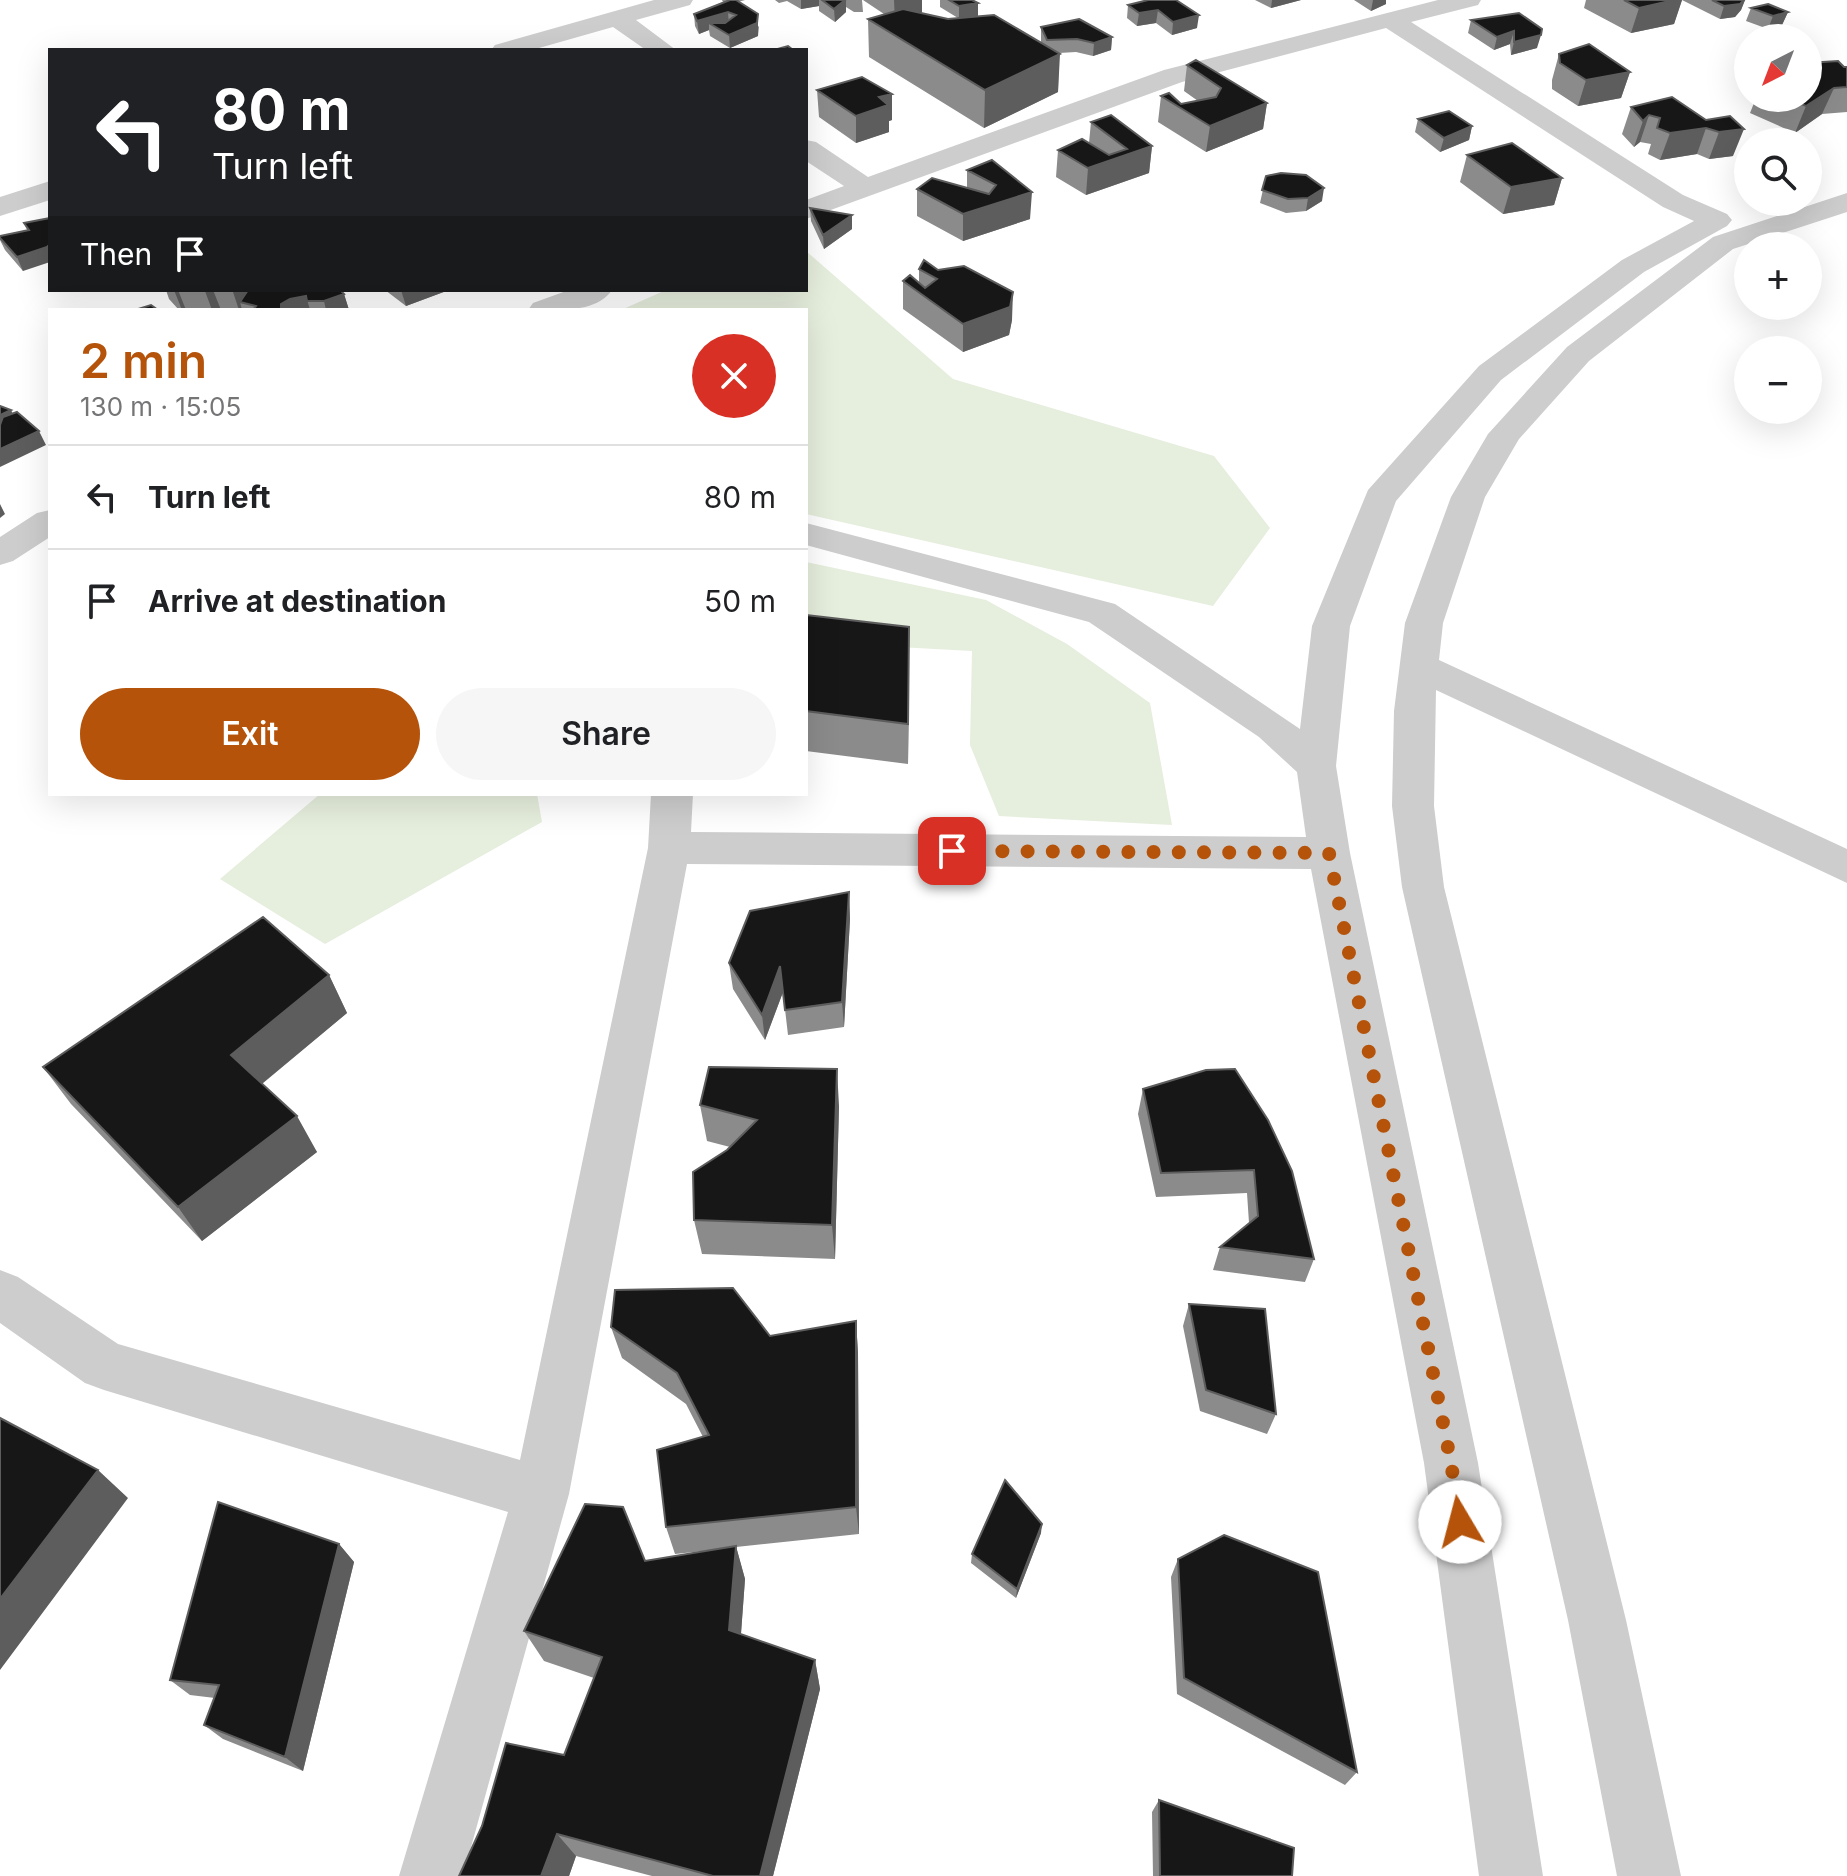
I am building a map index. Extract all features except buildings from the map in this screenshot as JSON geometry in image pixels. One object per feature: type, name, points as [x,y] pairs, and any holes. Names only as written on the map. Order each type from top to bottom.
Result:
[{"type":"street","points":[[511,48],[681,0]]},
{"type":"street","points":[[808,209],[1173,76],[1272,48],[1469,0]]},
{"type":"street","points":[[616,18],[660,48]]},
{"type":"street","points":[[1390,19],[1673,201],[1716,220]]},
{"type":"street","points":[[808,149],[865,188]]},
{"type":"street","points":[[0,207],[48,191]]},
{"type":"street","points":[[1649,1876],[1597,1620],[1423,887],[1413,806],[1414,711],[1424,623],[1468,497],[1505,434],[1578,354],[1723,243],[1847,202]]},
{"type":"street","points":[[1511,1876],[1451,1463],[1329,853],[1316,766],[1331,626],[1380,498],[1490,373],[1633,266],[1716,220],[1734,213]]},
{"type":"street","points":[[549,308],[592,292]]},
{"type":"street","points":[[0,553],[48,522]]},
{"type":"street","points":[[808,535],[1102,613],[1273,727],[1316,766]]},
{"type":"street","points":[[1419,666],[1847,867]]},
{"type":"street","points":[[431,1876],[541,1494],[669,848],[672,796]]},
{"type":"street","points":[[669,848],[1329,853]]},
{"type":"street","points":[[0,1294],[104,1365],[541,1494]]},
{"type":"green space","points":[[808,253],[953,379],[1214,456],[1270,528],[1213,606],[808,514],[808,308],[626,308],[662,292],[808,292]]},
{"type":"green space","points":[[808,562],[986,600],[1067,644],[1150,703],[1172,825],[999,816],[970,745],[972,651],[808,642]]},
{"type":"green space","points":[[318,796],[537,796],[542,822],[325,944],[220,879]]},
{"type":"route","points":[[952,851],[1329,853],[1451,1463],[1460,1522]]}]
